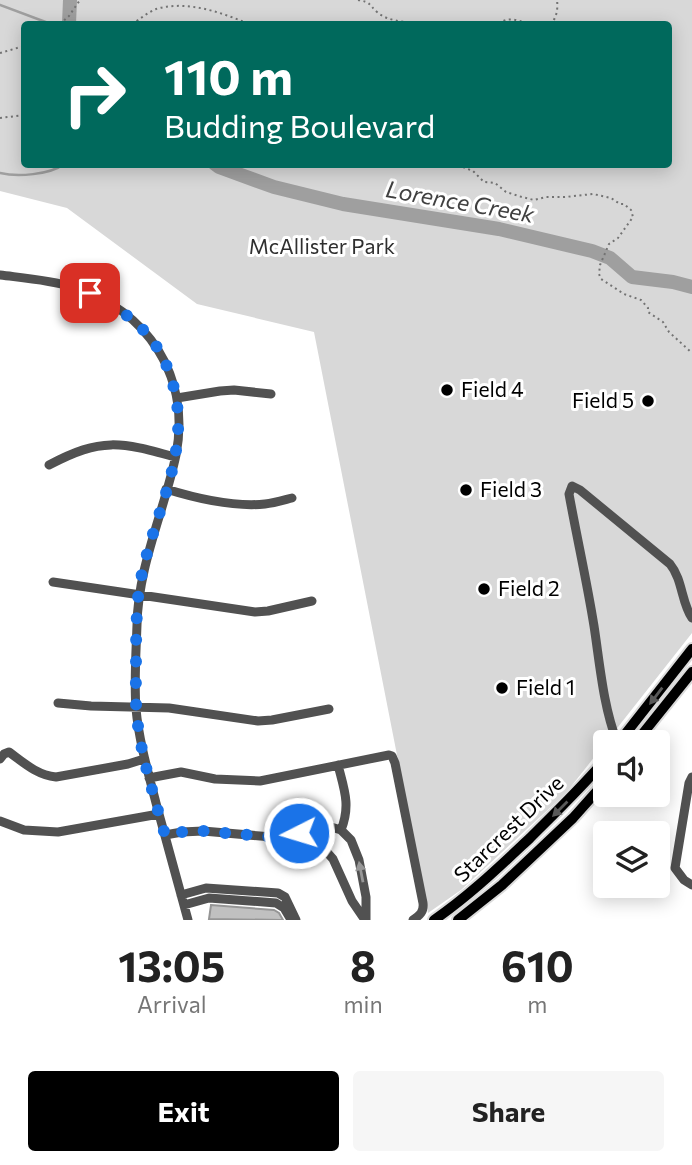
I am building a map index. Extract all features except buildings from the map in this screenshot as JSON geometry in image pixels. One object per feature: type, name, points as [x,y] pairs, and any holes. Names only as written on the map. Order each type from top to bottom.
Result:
[{"type":"main road","points":[[628,730],[692,649]]},
{"type":"main road","points":[[646,730],[692,672]]},
{"type":"main road","name":"Starcrest Drive","points":[[434,920],[501,866],[593,774]]},
{"type":"main road","name":"Starcrest Drive","points":[[458,920],[502,885],[593,796]]},
{"type":"main road","points":[[470,912],[477,898],[495,881],[501,866]]},
{"type":"street","points":[[0,275],[36,279],[75,288],[106,302],[128,316],[156,346],[168,369],[177,398],[179,426],[175,457],[139,595],[136,621],[136,708],[144,759],[188,920]]},
{"type":"street","points":[[177,398],[234,390],[271,394]]},
{"type":"street","points":[[49,465],[82,449],[103,445],[135,446],[175,457]]},
{"type":"street","points":[[613,730],[569,494],[572,486],[670,564],[677,573],[692,618]]},
{"type":"street","points":[[166,489],[244,504],[266,504],[292,498]]},
{"type":"street","points":[[53,582],[255,612],[312,601]]},
{"type":"street","points":[[58,703],[169,708],[258,721],[329,709]]},
{"type":"street","points":[[0,759],[9,751],[35,771],[56,777],[144,759]]},
{"type":"street","points":[[149,778],[181,772],[215,779],[260,780],[392,756],[424,909],[413,920]]},
{"type":"street","points":[[338,765],[347,805],[341,830]]},
{"type":"street","points":[[692,777],[675,868],[684,880],[692,885]]},
{"type":"street","points":[[0,821],[24,830],[58,832],[159,814]]},
{"type":"street","points":[[165,835],[203,831],[272,837],[318,827],[341,830],[351,840],[359,859],[366,897],[366,920]]},
{"type":"street","points":[[299,833],[325,850],[332,859],[352,901],[366,920]]},
{"type":"street","points":[[181,895],[206,888],[278,893],[285,897],[296,920]]},
{"type":"street","points":[[184,905],[209,898],[276,903],[284,908],[291,920]]},
{"type":"path","points":[[63,21],[80,0]]},
{"type":"path","points":[[358,0],[370,4],[379,14],[396,21]]},
{"type":"path","points":[[554,21],[557,0]]},
{"type":"path","points":[[137,21],[155,9],[180,5],[204,7],[241,21]]},
{"type":"path","points":[[502,21],[521,21]]},
{"type":"path","points":[[0,53],[21,47]]},
{"type":"path","points":[[0,118],[21,115]]},
{"type":"path","points":[[465,168],[484,182],[495,183],[506,192],[534,200],[593,194],[624,204],[631,210],[632,217],[618,237],[609,244],[600,265],[601,279],[624,294],[641,300],[648,312],[663,322],[668,332],[692,353]]},
{"type":"green space","name":"McAllister Park","points":[[0,0],[692,0],[692,633],[616,730],[593,730],[593,759],[566,793],[461,890],[428,913],[314,332],[197,304],[67,208],[0,191]]},
{"type":"waterway","name":"Lorence Creek","points":[[69,21],[70,0]]},
{"type":"waterway","points":[[0,5],[43,21]]},
{"type":"waterway","points":[[0,173],[33,174],[58,168]]},
{"type":"waterway","name":"Lorence Creek","points":[[222,168],[274,187],[343,204],[499,229],[592,251],[610,258],[632,277],[692,287]]},
{"type":"place","name":"Field 4","points":[[447,390]]},
{"type":"place","name":"Field 5","points":[[648,401]]},
{"type":"place","name":"Field 3","points":[[466,490]]},
{"type":"place","name":"Field 2","points":[[484,589]]},
{"type":"place","name":"Field 1","points":[[502,688]]},
{"type":"route","points":[[90,293],[136,322],[148,335],[163,358],[177,398],[178,442],[146,562],[136,621],[138,729],[165,835],[203,831],[272,837],[299,833]]}]
